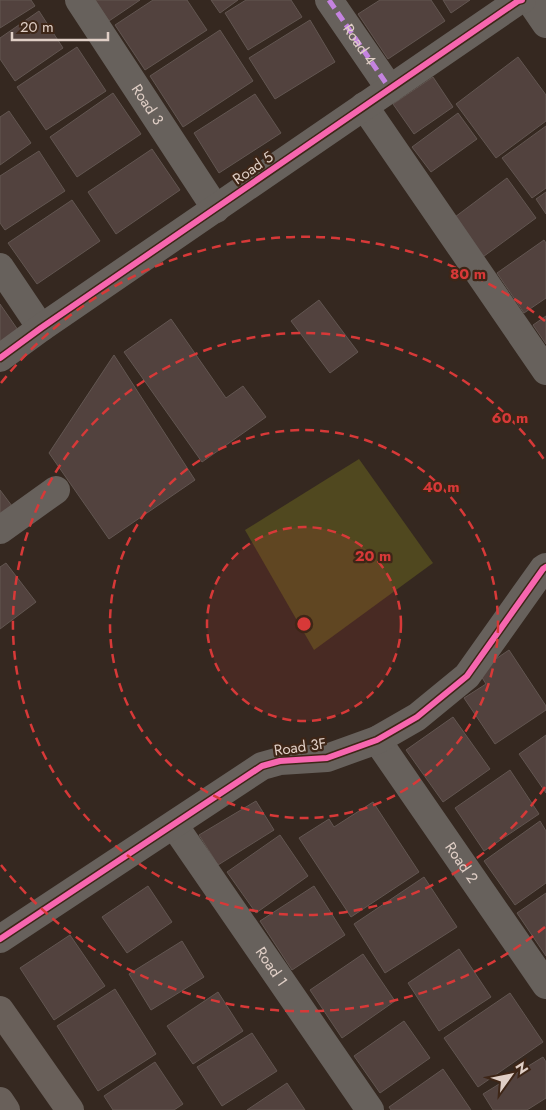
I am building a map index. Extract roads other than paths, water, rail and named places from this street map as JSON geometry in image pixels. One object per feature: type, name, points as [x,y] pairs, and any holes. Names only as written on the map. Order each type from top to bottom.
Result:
[{"type":"main road","points":[[0,1010],[70,1110]]},
{"type":"main road","points":[[0,1101],[6,1110]]},
{"type":"street","name":"Road 3","points":[[79,0],[216,208]]},
{"type":"street","name":"Road 4","points":[[329,0],[390,89]]},
{"type":"street","name":"Road 5","points":[[0,358],[364,106],[522,0]]},
{"type":"street","points":[[528,0],[534,5],[546,24]]},
{"type":"street","points":[[364,106],[546,371]]},
{"type":"street","points":[[0,267],[41,328]]},
{"type":"street","points":[[0,530],[56,490]]},
{"type":"street","name":"Road 3F","points":[[0,938],[262,766],[280,761],[327,758],[377,740],[418,717],[466,676],[545,570]]},
{"type":"street","name":"Road 2","points":[[377,740],[546,984]]},
{"type":"street","name":"Road 1","points":[[174,825],[370,1110]]}]
